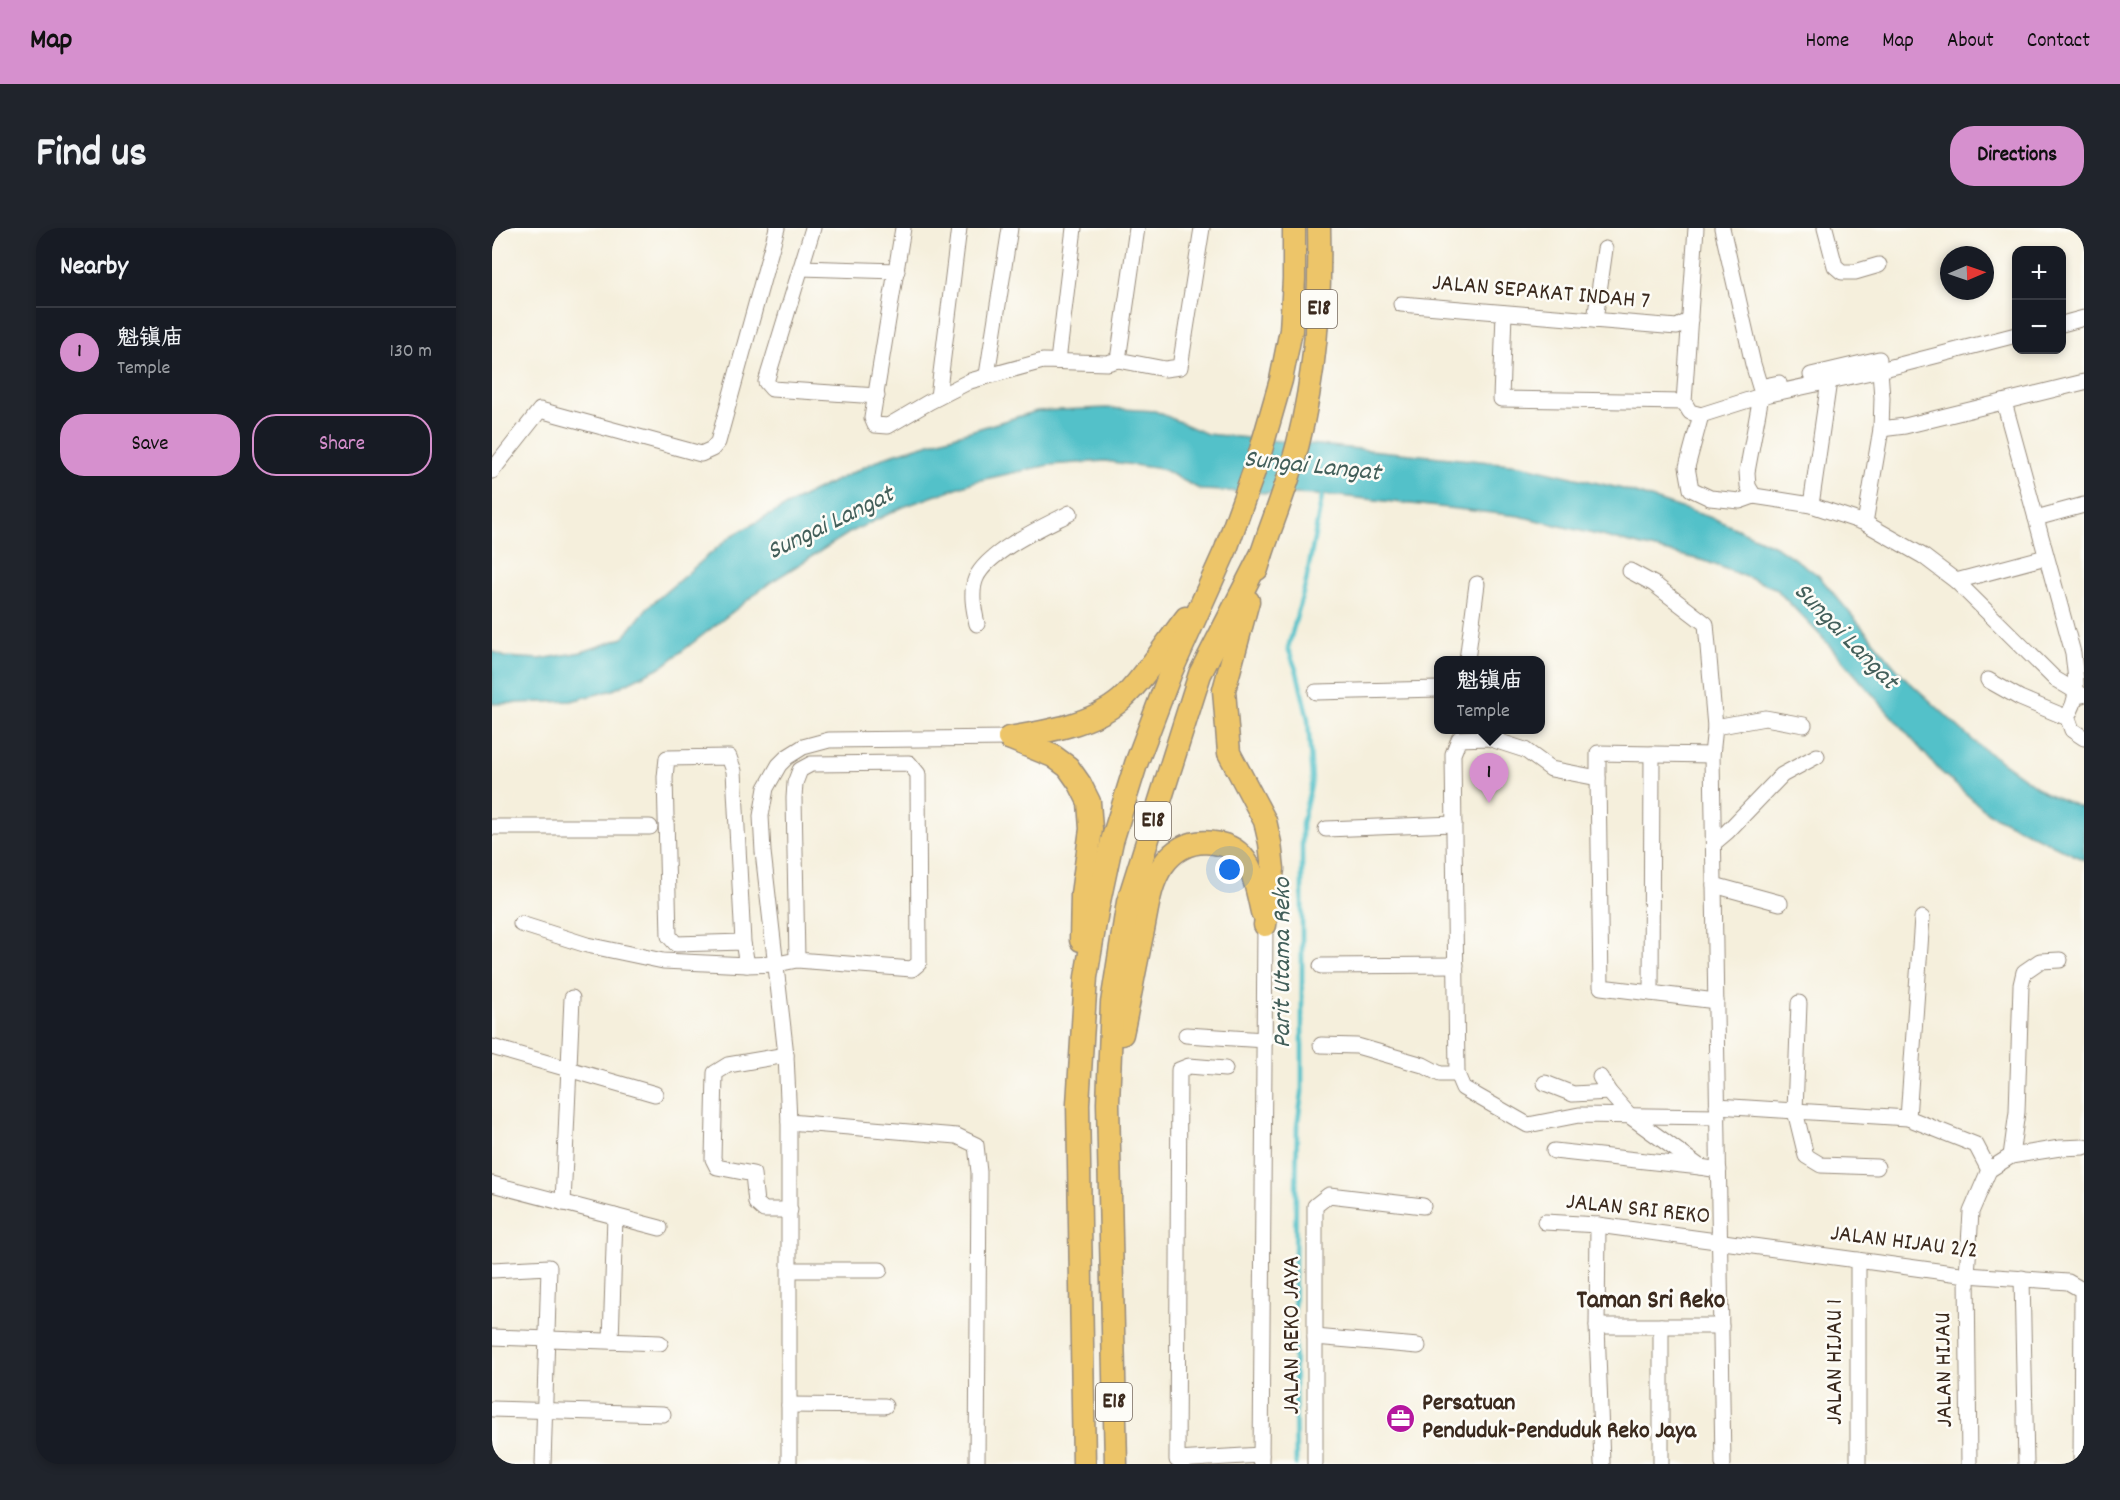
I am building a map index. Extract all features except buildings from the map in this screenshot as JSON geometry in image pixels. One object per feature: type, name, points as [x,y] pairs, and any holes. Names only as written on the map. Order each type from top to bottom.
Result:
[{"type":"highway","name":"E18","points":[[1084,1464],[1078,1104],[1086,977],[1097,911],[1112,842],[1132,775],[1170,674],[1226,549],[1258,460],[1281,380],[1291,330],[1294,228]]},
{"type":"highway","name":"E18","points":[[1116,1464],[1108,1103],[1112,1003],[1128,902],[1200,674],[1261,555],[1291,468],[1309,390],[1318,312],[1319,228]]},
{"type":"highway","points":[[1261,555],[1224,690],[1229,753],[1264,821],[1270,843],[1273,869],[1265,925]]},
{"type":"highway","points":[[1009,738],[1062,729],[1106,710],[1122,699],[1210,589]]},
{"type":"highway","points":[[1009,738],[1053,756],[1068,767],[1089,802],[1091,829],[1080,921],[1086,977]]},
{"type":"highway","points":[[1108,1103],[1152,889],[1162,865],[1180,848],[1201,841],[1224,844],[1239,853],[1252,869],[1265,925]]},
{"type":"street","points":[[492,471],[540,410],[701,454],[712,449],[718,442],[777,228]]},
{"type":"street","points":[[813,228],[766,382],[772,389],[877,396]]},
{"type":"street","points":[[903,228],[872,418],[875,425],[888,426],[938,397],[987,375],[1043,361],[1107,363],[1118,360],[1165,369],[1180,367],[1202,228]]},
{"type":"street","points":[[938,397],[959,228]]},
{"type":"street","points":[[987,375],[1010,228]]},
{"type":"street","points":[[1058,361],[1074,228]]},
{"type":"street","points":[[1118,360],[1137,228]]},
{"type":"street","points":[[1696,228],[1685,328],[1684,402],[1690,412],[1701,415],[1761,396],[1828,381],[1880,364]]},
{"type":"street","points":[[1722,228],[1752,364],[1760,387],[2012,336]]},
{"type":"street","points":[[1825,228],[1834,266],[1842,272],[1855,272],[1879,265]]},
{"type":"street","points":[[1594,320],[1605,249]]},
{"type":"street","points":[[801,268],[897,271]]},
{"type":"street","name":"JALAN SEPAKAT INDAH 7","points":[[1401,304],[1685,328]]},
{"type":"street","points":[[1504,312],[1501,399],[1684,402]]},
{"type":"street","points":[[2066,323],[2084,318]]},
{"type":"street","points":[[1865,523],[1881,429],[1880,364]]},
{"type":"street","points":[[1811,505],[1828,381]]},
{"type":"street","points":[[1881,429],[1905,426],[2084,382]]},
{"type":"street","points":[[1754,496],[1748,486],[1747,472],[1761,396]]},
{"type":"street","points":[[2004,402],[2073,653],[2080,694],[2067,716]]},
{"type":"street","points":[[1701,415],[1687,467],[1691,489],[1710,498],[1740,501],[1754,496],[1811,505],[1865,523],[1923,556],[1956,581],[2055,679],[2080,694]]},
{"type":"street","points":[[2036,518],[2084,505]]},
{"type":"street","points":[[977,624],[973,603],[976,579],[986,566],[1013,543],[1070,513]]},
{"type":"street","points":[[1956,581],[2046,557]]},
{"type":"street","points":[[1630,572],[1654,584],[1706,624],[1715,727],[1712,755],[1719,1242]]},
{"type":"street","points":[[1468,656],[1477,584]]},
{"type":"street","points":[[1988,680],[2020,698],[2067,716]]},
{"type":"street","points":[[1316,692],[1434,689]]},
{"type":"street","points":[[2067,716],[2072,730],[2084,738]]},
{"type":"street","points":[[1715,727],[1765,718],[1804,725]]},
{"type":"street","points":[[1598,778],[1551,769],[1526,750],[1488,738],[1468,734],[1459,739],[1453,754],[1457,1074],[1463,1088],[1528,1125],[1579,1115],[1630,1117],[1718,1111],[1795,1111],[1908,1118],[1976,1145],[1989,1170],[2011,1156],[2060,1148],[2084,1147]]},
{"type":"street","points":[[789,1464],[789,1122],[786,1055],[763,852],[761,816],[766,788],[779,765],[787,757],[803,747],[829,740],[1009,738]]},
{"type":"street","points":[[1712,755],[1598,753],[1601,987],[1716,1001]]},
{"type":"street","points":[[1651,993],[1652,754]]},
{"type":"street","points":[[1714,843],[1782,775],[1817,756]]},
{"type":"street","points":[[743,942],[676,944],[669,936],[665,777],[667,758],[729,758],[734,771],[743,942],[747,965]]},
{"type":"street","points":[[521,924],[587,945],[663,961],[747,965],[777,964],[797,960],[912,969],[919,963],[918,774],[909,763],[812,764],[800,770],[795,783],[794,798],[797,960]]},
{"type":"street","points":[[1326,829],[1454,824]]},
{"type":"street","points":[[492,827],[650,827]]},
{"type":"street","points":[[1714,885],[1780,903]]},
{"type":"street","points":[[1908,1118],[1922,918]]},
{"type":"street","points":[[1225,1069],[1189,1066],[1179,1070],[1177,1462],[1262,1460],[1265,925]]},
{"type":"street","points":[[2011,1156],[2017,1112],[2021,985],[2024,972],[2040,962],[2060,960]]},
{"type":"street","points":[[1321,966],[1456,965]]},
{"type":"street","points":[[563,1203],[572,998]]},
{"type":"street","points":[[1799,1003],[1795,1111],[1806,1156],[1821,1165],[1877,1167]]},
{"type":"street","points":[[1186,1035],[1264,1040]]},
{"type":"street","points":[[1321,1045],[1357,1046],[1423,1065],[1440,1074],[1457,1074]]},
{"type":"street","points":[[492,1047],[655,1094]]},
{"type":"street","points":[[786,1055],[728,1065],[715,1073],[713,1160],[717,1167],[753,1174],[756,1203],[764,1210],[790,1210]]},
{"type":"street","points":[[1600,1077],[1630,1117],[1700,1167]]},
{"type":"street","points":[[1545,1083],[1573,1094],[1609,1092]]},
{"type":"street","points":[[789,1122],[957,1136],[976,1145],[979,1172],[977,1464]]},
{"type":"street","points":[[1554,1151],[1719,1170]]},
{"type":"street","name":"JALAN HIJAU","points":[[1969,1464],[1967,1275],[1971,1212],[1989,1170]]},
{"type":"street","points":[[492,1184],[660,1228]]},
{"type":"street","name":"JALAN REKO JAYA","points":[[1315,1464],[1315,1206],[1329,1195],[1423,1206]]},
{"type":"street","points":[[611,1341],[615,1216]]},
{"type":"street","name":"JALAN SRI REKO","points":[[1545,1222],[1598,1225],[1719,1242],[1723,1464]]},
{"type":"street","points":[[1598,1225],[1602,1464]]},
{"type":"street","name":"JALAN HIJAU 2/2","points":[[1719,1242],[1967,1275],[2068,1282],[2082,1290],[2081,1464]]},
{"type":"street","name":"JALAN HIJAU 1","points":[[1858,1260],[1858,1464]]},
{"type":"street","points":[[492,1270],[549,1267],[543,1464]]},
{"type":"street","points":[[790,1270],[880,1270]]},
{"type":"street","points":[[2022,1278],[2026,1464]]},
{"type":"street","points":[[1598,1326],[1721,1326]]},
{"type":"street","points":[[1661,1326],[1661,1464]]},
{"type":"street","points":[[492,1337],[660,1342]]},
{"type":"street","points":[[1315,1337],[1418,1346]]},
{"type":"street","points":[[789,1405],[885,1406]]},
{"type":"street","points":[[492,1409],[663,1414]]},
{"type":"water","name":"Sungai Langat","points":[[1107,408],[1155,411],[1207,434],[1521,465],[1623,489],[1715,519],[1777,547],[1818,575],[1903,676],[1978,745],[2044,792],[2084,809],[2084,860],[1988,813],[1940,771],[1821,636],[1775,588],[1705,561],[1519,516],[1340,496],[1201,490],[1162,469],[1105,461],[1049,465],[976,481],[903,507],[849,533],[771,582],[664,665],[613,690],[571,701],[492,704],[492,651],[505,657],[540,659],[582,652],[623,638],[647,608],[731,536],[812,492],[887,456],[1037,411]]},
{"type":"waterway","name":"Parit Utama Reko","points":[[1296,1464],[1294,1322],[1297,1127],[1302,1093],[1302,823],[1312,781],[1308,719],[1297,672],[1288,648],[1306,582],[1323,491]]},
{"type":"place","name":"魁镇庙","points":[[1489,803]]},
{"type":"place","name":"Persatuan Penduduk-Penduduk Reko Jaya","points":[[1401,1418]]},
{"type":"district","name":"Taman Sri Reko","points":[[1651,1301]]}]
